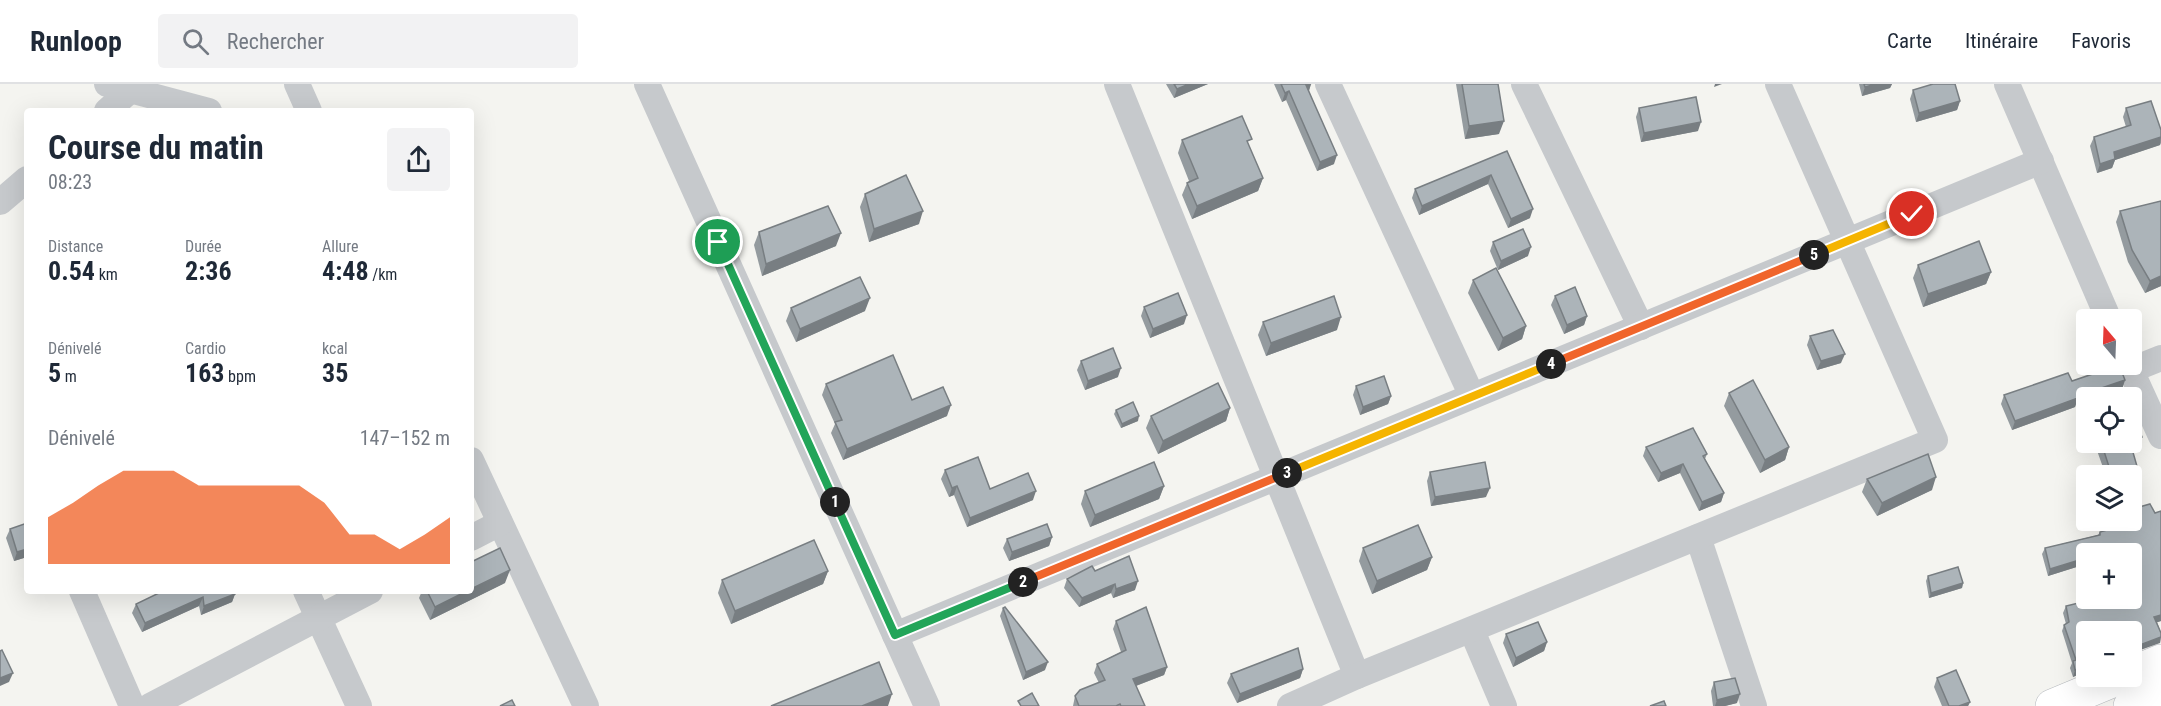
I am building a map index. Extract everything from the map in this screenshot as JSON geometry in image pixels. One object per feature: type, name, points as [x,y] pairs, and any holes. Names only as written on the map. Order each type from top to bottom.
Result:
[{"type":"main road","points":[[2142,670],[2161,661]]},
{"type":"main road","points":[[2052,706],[2098,687]]},
{"type":"main road","points":[[2130,706],[2161,693]]},
{"type":"street","points":[[297,84],[308,108]]},
{"type":"street","points":[[647,84],[927,706]]},
{"type":"street","points":[[1117,84],[1357,676]]},
{"type":"street","points":[[1329,84],[1472,396]]},
{"type":"street","points":[[1524,84],[1641,327]]},
{"type":"street","points":[[1290,706],[1326,699],[1357,676],[1472,631],[1935,440],[1778,84]]},
{"type":"street","points":[[2007,84],[2104,309]]},
{"type":"street","points":[[109,108],[125,86],[199,108]]},
{"type":"street","points":[[895,635],[2041,161]]},
{"type":"street","points":[[0,202],[24,182]]},
{"type":"street","points":[[2142,364],[2161,358]]},
{"type":"street","points":[[2133,375],[2161,436]]},
{"type":"street","points":[[474,467],[586,706]]},
{"type":"street","points":[[474,536],[500,523]]},
{"type":"street","points":[[1698,537],[1754,706]]},
{"type":"street","points":[[83,594],[132,706]]},
{"type":"street","points":[[307,594],[359,706]]},
{"type":"street","points":[[150,706],[364,594]]},
{"type":"street","points":[[1472,631],[1504,706]]},
{"type":"building","points":[[1174,84],[1189,84],[1177,89]]},
{"type":"building","points":[[1281,84],[1311,84],[1306,85],[1337,155],[1320,162],[1289,91],[1285,93]]},
{"type":"building","points":[[1462,84],[1498,84],[1504,121],[1469,126]]},
{"type":"building","points":[[1933,84],[1955,84],[1960,101],[1919,113],[1913,90]]},
{"type":"building","points":[[1696,97],[1701,122],[1644,133],[1639,108]]},
{"type":"building","points":[[2151,101],[2161,130],[2161,137],[2114,152],[2115,159],[2100,164],[2094,137],[2131,125],[2126,108]]},
{"type":"building","points":[[1242,116],[1252,139],[1247,141],[1263,178],[1197,206],[1187,183],[1198,178],[1182,140]]},
{"type":"building","points":[[1507,151],[1533,209],[1511,219],[1491,175],[1422,206],[1415,189]]},
{"type":"building","points":[[906,175],[923,211],[874,229],[865,194]]},
{"type":"building","points":[[2161,201],[2161,276],[2150,281],[2132,250],[2120,211]]},
{"type":"building","points":[[828,206],[841,233],[766,264],[759,232]]},
{"type":"building","points":[[1523,229],[1531,247],[1501,261],[1493,242]]},
{"type":"building","points":[[1979,241],[1991,272],[1928,294],[1918,265]]},
{"type":"building","points":[[1496,268],[1526,326],[1503,338],[1473,280]]},
{"type":"building","points":[[860,277],[870,298],[800,329],[791,308]]},
{"type":"building","points":[[1575,287],[1587,316],[1567,325],[1555,296]]},
{"type":"building","points":[[1178,293],[1187,315],[1153,329],[1144,307]]},
{"type":"building","points":[[1334,296],[1341,317],[1271,343],[1263,322]]},
{"type":"building","points":[[1833,330],[1845,354],[1821,361],[1810,336]]},
{"type":"building","points":[[1113,348],[1121,368],[1088,381],[1081,361]]},
{"type":"building","points":[[893,355],[912,400],[943,387],[951,405],[847,449],[835,422],[842,420],[826,384]]},
{"type":"building","points":[[2068,373],[2072,381],[2090,375],[2123,375],[2125,380],[2104,387],[2076,387],[2076,399],[2015,421],[2004,395]]},
{"type":"building","points":[[1384,376],[1391,396],[1363,407],[1356,386]]},
{"type":"building","points":[[1753,380],[1789,447],[1765,460],[1729,393]]},
{"type":"building","points":[[1218,383],[1230,408],[1163,441],[1151,416]]},
{"type":"building","points":[[1133,402],[1139,416],[1122,424],[1116,410]]},
{"type":"building","points":[[1693,428],[1707,454],[1703,456],[1724,493],[1702,502],[1683,464],[1661,473],[1646,447]]},
{"type":"building","points":[[2105,453],[2133,453],[2137,465],[2108,465]]},
{"type":"building","points":[[1928,454],[1936,477],[1882,503],[1867,479]]},
{"type":"building","points":[[978,457],[990,489],[1028,473],[1036,491],[970,518],[957,486],[952,488],[945,470]]},
{"type":"building","points":[[1154,462],[1164,486],[1095,515],[1085,491]]},
{"type":"building","points":[[1485,462],[1490,488],[1435,497],[1430,472]]},
{"type":"building","points":[[2150,504],[2155,513],[2161,511],[2161,615],[2154,617],[2161,637],[2142,644],[2142,621],[2076,621],[2076,660],[2064,625],[2069,622],[2066,606],[2076,604],[2076,609],[2142,609],[2142,543],[2076,543],[2076,561],[2050,569],[2045,548],[2100,535],[2100,532],[2104,531],[2142,531],[2142,506]]},
{"type":"building","points":[[24,524],[24,550],[17,552],[10,529]]},
{"type":"building","points":[[1047,524],[1052,537],[1012,552],[1007,539]]},
{"type":"building","points":[[1418,525],[1432,557],[1377,581],[1363,548]]},
{"type":"building","points":[[814,540],[828,571],[735,611],[722,580]]},
{"type":"building","points":[[500,548],[510,570],[474,588],[474,561]]},
{"type":"building","points":[[1129,556],[1138,581],[1116,589],[1115,584],[1082,598],[1067,579],[1092,566],[1095,571]]},
{"type":"building","points":[[1958,567],[1963,583],[1931,593],[1928,576]]},
{"type":"building","points":[[157,594],[235,594],[204,606],[203,597],[145,623],[136,604]]},
{"type":"building","points":[[428,594],[461,594],[435,607]]},
{"type":"building","points":[[1005,607],[1048,662],[1026,672],[1003,608]]},
{"type":"building","points":[[1146,607],[1167,667],[1133,679],[1145,706],[1121,706],[1120,704],[1116,706],[1079,706],[1075,696],[1080,690],[1105,680],[1097,664],[1126,650],[1116,621]]},
{"type":"building","points":[[1538,622],[1547,642],[1516,658],[1506,634]]},
{"type":"building","points":[[1298,648],[1303,669],[1240,694],[1231,674]]},
{"type":"building","points":[[2,650],[13,673],[0,678],[0,651]]},
{"type":"building","points":[[879,662],[892,694],[862,706],[771,706]]},
{"type":"building","points":[[1956,670],[1970,702],[1959,706],[1949,706],[1937,678]]},
{"type":"building","points":[[1735,678],[1740,694],[1717,700],[1714,682]]},
{"type":"building","points":[[1032,693],[1039,706],[1021,706],[1018,701]]},
{"type":"building","points":[[512,700],[515,706],[500,706]]},
{"type":"building","points":[[1664,701],[1666,706],[1650,706]]},
{"type":"route","points":[[718,242],[895,635],[1912,214]]}]
